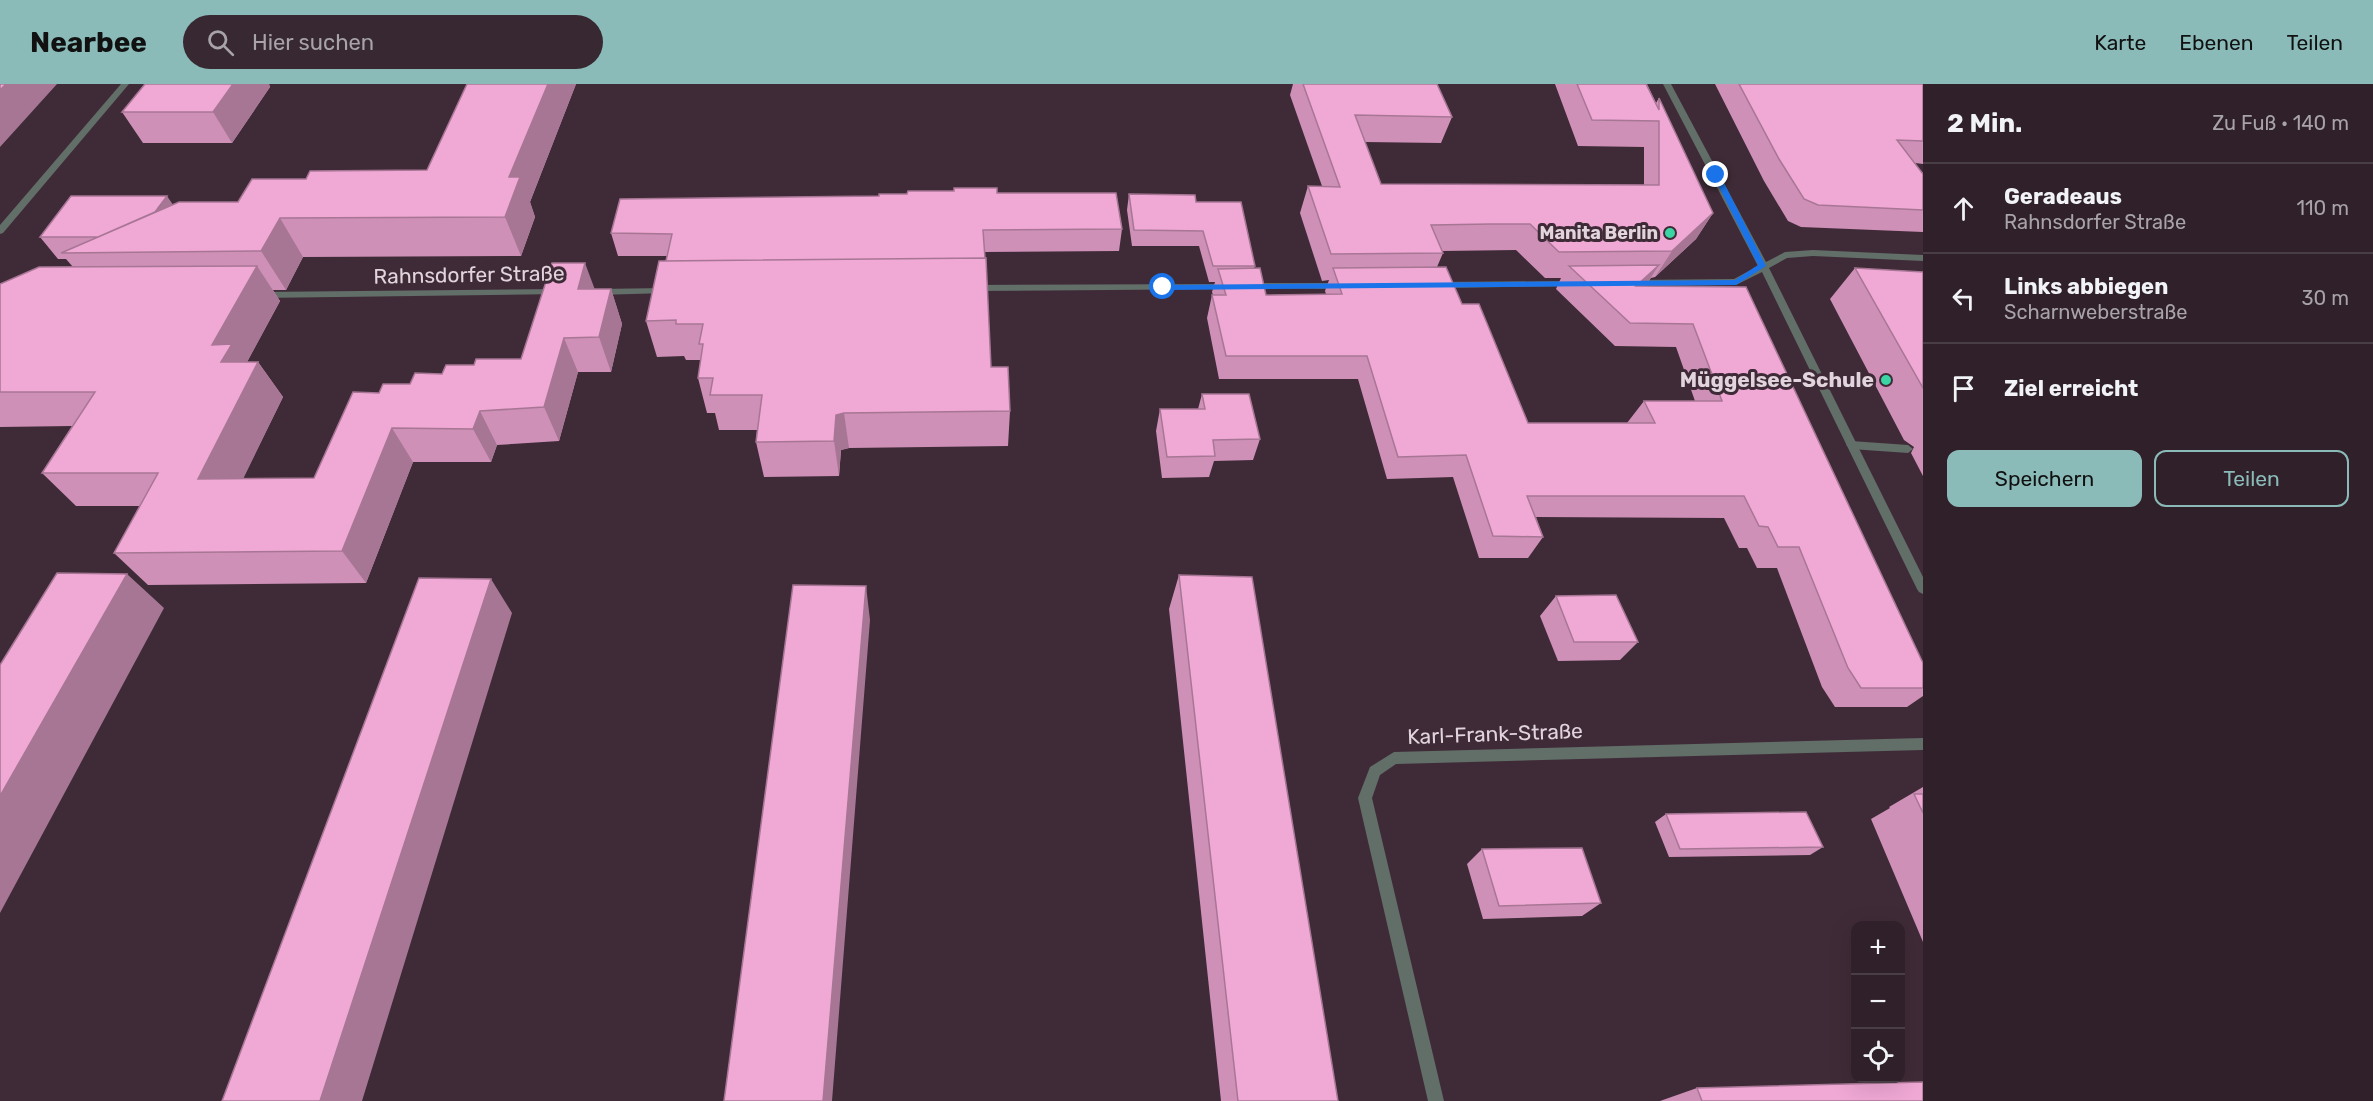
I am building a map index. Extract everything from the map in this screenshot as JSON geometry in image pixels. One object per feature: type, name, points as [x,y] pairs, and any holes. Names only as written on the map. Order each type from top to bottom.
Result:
[{"type":"street","points":[[0,231],[125,84]]},
{"type":"street","points":[[1667,84],[1753,245],[1923,589]]},
{"type":"street","points":[[1622,284],[1736,282],[1785,255],[1813,253],[1923,258]]},
{"type":"street","points":[[1429,285],[1588,284]]},
{"type":"street","points":[[962,288],[1348,286]]},
{"type":"street","name":"Rahnsdorfer Straße","points":[[581,292],[677,291]]},
{"type":"street","name":"Rahnsdorfer Straße","points":[[249,295],[569,292]]},
{"type":"street","points":[[1851,445],[1908,449]]},
{"type":"street","name":"Karl-Frank-Straße","points":[[1436,1101],[1365,798],[1375,771],[1394,758],[1923,744]]},
{"type":"building","points":[[145,84],[233,84],[213,112],[122,112]]},
{"type":"building","points":[[467,84],[548,84],[509,177],[520,177],[505,217],[280,218],[261,251],[61,253],[179,202],[238,202],[252,179],[306,179],[310,171],[427,170]]},
{"type":"building","points":[[1303,84],[1437,84],[1452,117],[1355,115],[1381,184],[1659,185],[1659,121],[1592,120],[1577,84],[1646,84],[1659,110],[1659,98],[1713,213],[1672,251],[1559,252],[1530,224],[1491,224],[1431,225],[1443,253],[1331,254],[1308,186],[1340,187]]},
{"type":"building","points":[[1739,84],[1923,84],[1923,141],[1897,140],[1923,174],[1923,210],[1818,205],[1804,199],[1779,159]]},
{"type":"building","points":[[954,188],[997,188],[997,193],[1116,193],[1122,229],[983,230],[985,258],[666,261],[672,234],[611,233],[620,199],[879,196],[879,194],[907,194],[908,191],[954,191]]},
{"type":"building","points":[[1129,194],[1195,195],[1196,202],[1241,202],[1255,266],[1213,266],[1203,231],[1134,230]]},
{"type":"building","points":[[71,196],[167,196],[155,212],[98,237],[40,237]]},
{"type":"building","points":[[986,258],[991,367],[1008,367],[1010,411],[844,413],[836,415],[834,441],[756,442],[762,395],[710,395],[713,378],[698,378],[703,344],[699,344],[703,324],[676,324],[676,320],[646,321],[659,261]]},
{"type":"building","points":[[552,263],[585,263],[578,289],[611,289],[599,337],[564,338],[544,407],[480,411],[473,429],[392,428],[342,551],[114,553],[158,473],[42,473],[95,392],[0,392],[0,284],[39,267],[257,266],[212,345],[232,344],[221,362],[258,362],[198,479],[314,478],[353,392],[379,393],[383,384],[410,384],[415,373],[442,374],[446,365],[474,365],[476,359],[521,359]]},
{"type":"building","points":[[1659,265],[1636,286],[1746,287],[1923,663],[1923,688],[1861,688],[1848,668],[1799,547],[1778,547],[1768,527],[1759,526],[1744,496],[1527,496],[1543,537],[1493,536],[1466,455],[1398,457],[1367,356],[1226,356],[1212,295],[1226,295],[1218,269],[1260,268],[1266,295],[1342,294],[1333,268],[1446,267],[1462,304],[1479,304],[1528,423],[1655,423],[1644,401],[1722,401],[1693,324],[1630,323],[1569,266]]},
{"type":"building","points":[[1855,268],[1923,272],[1923,388]]},
{"type":"building","points":[[1202,394],[1249,394],[1260,439],[1213,440],[1215,456],[1167,457],[1160,409],[1205,409]]},
{"type":"building","points":[[57,573],[127,574],[0,796],[0,665]]},
{"type":"building","points":[[1179,575],[1252,577],[1338,1101],[1238,1101]]},
{"type":"building","points":[[419,578],[491,579],[320,1101],[222,1101]]},
{"type":"building","points":[[793,585],[866,586],[823,1101],[724,1101]]},
{"type":"building","points":[[1616,595],[1638,642],[1574,642],[1556,596]]},
{"type":"building","points":[[1914,794],[1923,794],[1923,813]]},
{"type":"building","points":[[1806,812],[1823,847],[1680,849],[1666,814]]},
{"type":"building","points":[[1582,848],[1601,903],[1499,906],[1482,849]]},
{"type":"building","points":[[1923,1082],[1923,1101],[1702,1101],[1697,1088],[1905,1083]]},
{"type":"place","name":"Manita Berlin","points":[[1670,233]]},
{"type":"place","name":"Müggelsee-Schule","points":[[1886,380]]},
{"type":"route","points":[[1163,287],[1736,282],[1762,266],[1716,175]]}]
